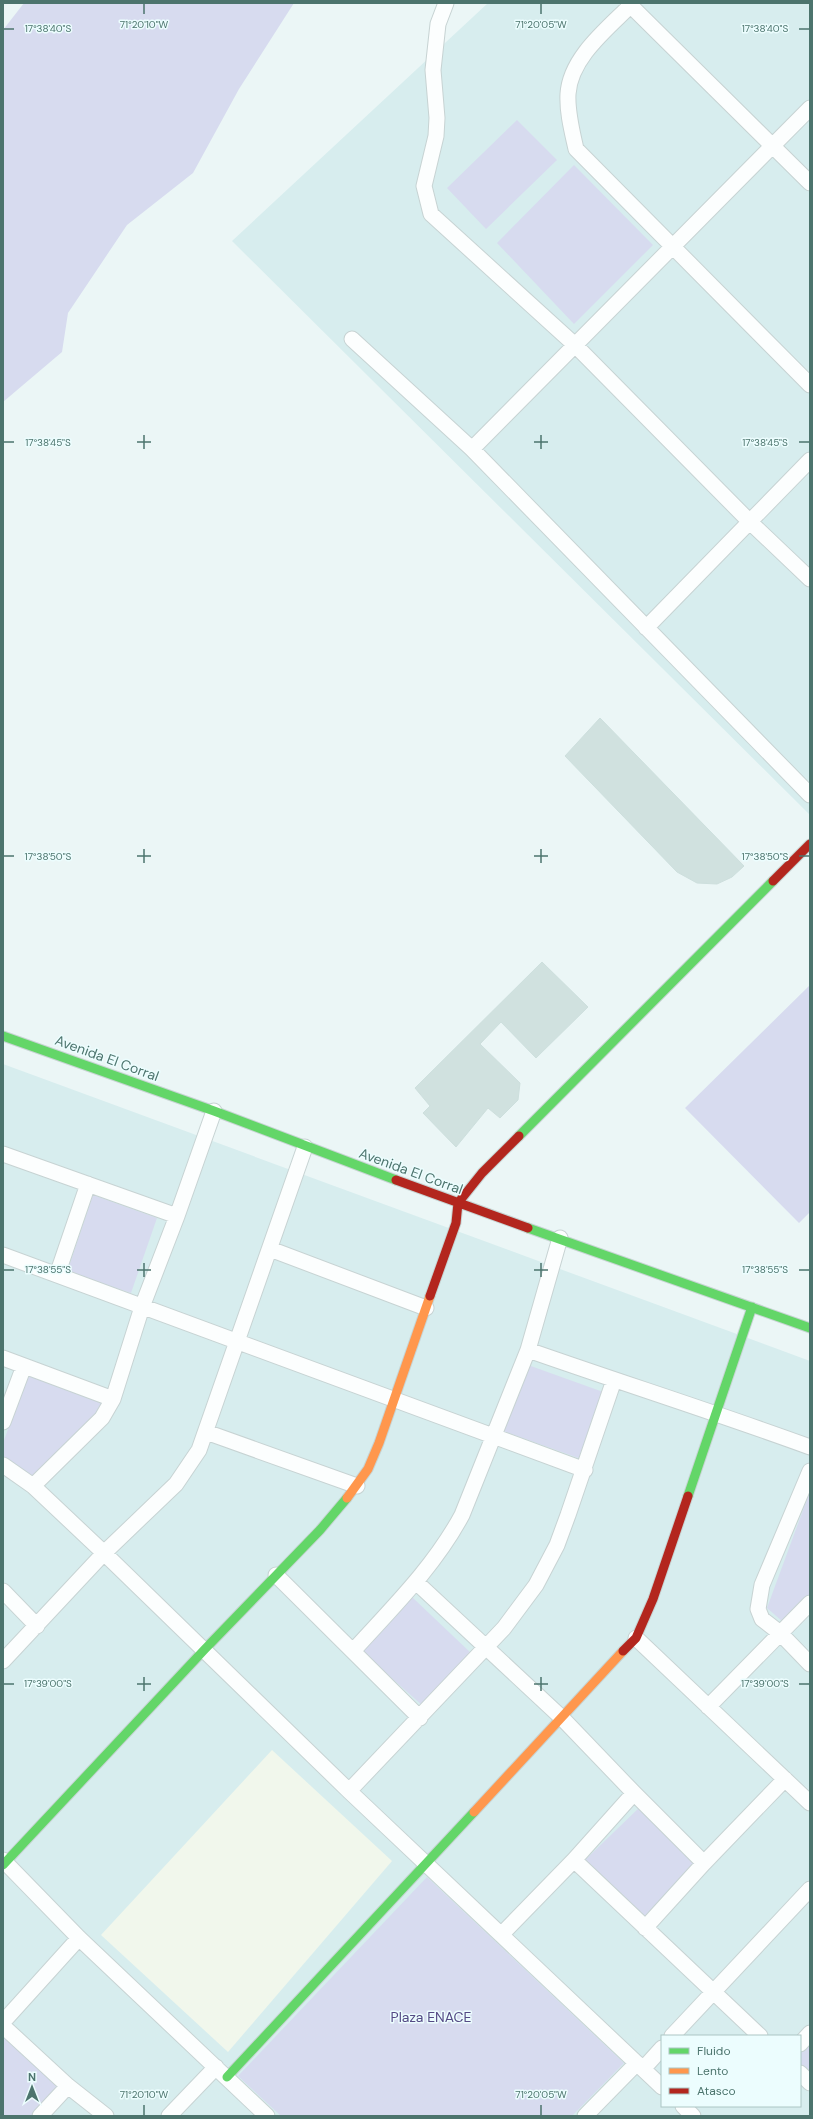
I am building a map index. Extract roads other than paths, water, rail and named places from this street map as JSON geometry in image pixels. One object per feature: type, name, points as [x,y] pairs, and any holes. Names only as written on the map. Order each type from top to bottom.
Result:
[{"type":"street","points":[[446,3],[438,24],[433,70],[437,118],[436,136],[424,186],[431,214],[575,345],[750,522],[810,579]]},
{"type":"street","points":[[810,183],[630,4],[594,43],[575,68],[568,93],[570,122],[576,149],[810,385]]},
{"type":"street","points":[[472,449],[810,108]]},
{"type":"street","points":[[352,339],[472,449],[810,794]]},
{"type":"street","points":[[646,628],[810,460]]},
{"type":"street","points":[[267,2116],[79,1938],[4,1863],[204,1648],[320,1530],[357,1486],[368,1469],[394,1399],[456,1223],[458,1203],[482,1173],[810,844]]},
{"type":"street","name":"Avenida El Corral","points":[[3,1036],[214,1111],[305,1147],[458,1203],[810,1328]]},
{"type":"street","points":[[33,1486],[102,1418],[113,1399],[142,1307],[177,1216],[214,1111]]},
{"type":"street","points":[[3,1661],[104,1553],[176,1484],[199,1450],[305,1147]]},
{"type":"street","points":[[3,1154],[177,1216]]},
{"type":"street","points":[[57,1275],[88,1184]]},
{"type":"street","points":[[353,1651],[416,1582],[436,1557],[456,1526],[528,1350],[560,1238]]},
{"type":"street","points":[[270,1249],[426,1308]]},
{"type":"street","points":[[3,1255],[585,1470]]},
{"type":"street","points":[[169,2116],[221,2072],[427,1864],[636,1638],[653,1599],[752,1307]]},
{"type":"street","points":[[528,1350],[614,1380],[717,1413],[810,1447]]},
{"type":"street","points":[[3,1358],[113,1399]]},
{"type":"street","points":[[3,1422],[24,1366]]},
{"type":"street","points":[[349,1791],[504,1628],[536,1585],[557,1545],[585,1470],[614,1380]]},
{"type":"street","points":[[206,1432],[357,1486]]},
{"type":"street","points":[[3,1465],[33,1486],[104,1553],[204,1648],[219,1666],[349,1791],[661,2086]]},
{"type":"street","points":[[810,1471],[762,1585],[758,1609],[762,1619],[780,1633],[810,1664]]},
{"type":"street","points":[[276,1575],[420,1718]]},
{"type":"street","points":[[416,1582],[562,1718],[704,1863]]},
{"type":"street","points":[[3,1591],[37,1626]]},
{"type":"street","points":[[708,1707],[810,1603]]},
{"type":"street","points":[[636,1638],[810,1803]]},
{"type":"street","points":[[645,1928],[704,1863],[785,1779]]},
{"type":"street","points":[[501,1935],[574,1860],[634,1793]]},
{"type":"street","points":[[574,1860],[759,2035]]},
{"type":"street","points":[[673,2035],[810,1889]]},
{"type":"street","points":[[3,2022],[79,1938]]},
{"type":"street","points":[[3,2026],[68,2086],[106,2116]]},
{"type":"street","points":[[801,2043],[810,2034]]},
{"type":"street","points":[[585,2116],[661,2049]]},
{"type":"street","points":[[801,2074],[810,2083]]},
{"type":"street","points":[[40,2116],[68,2086]]},
{"type":"street","points":[[684,2107],[693,2116]]},
{"type":"park label","name":"Plaza ENACE","points":[[431,2017]]}]
